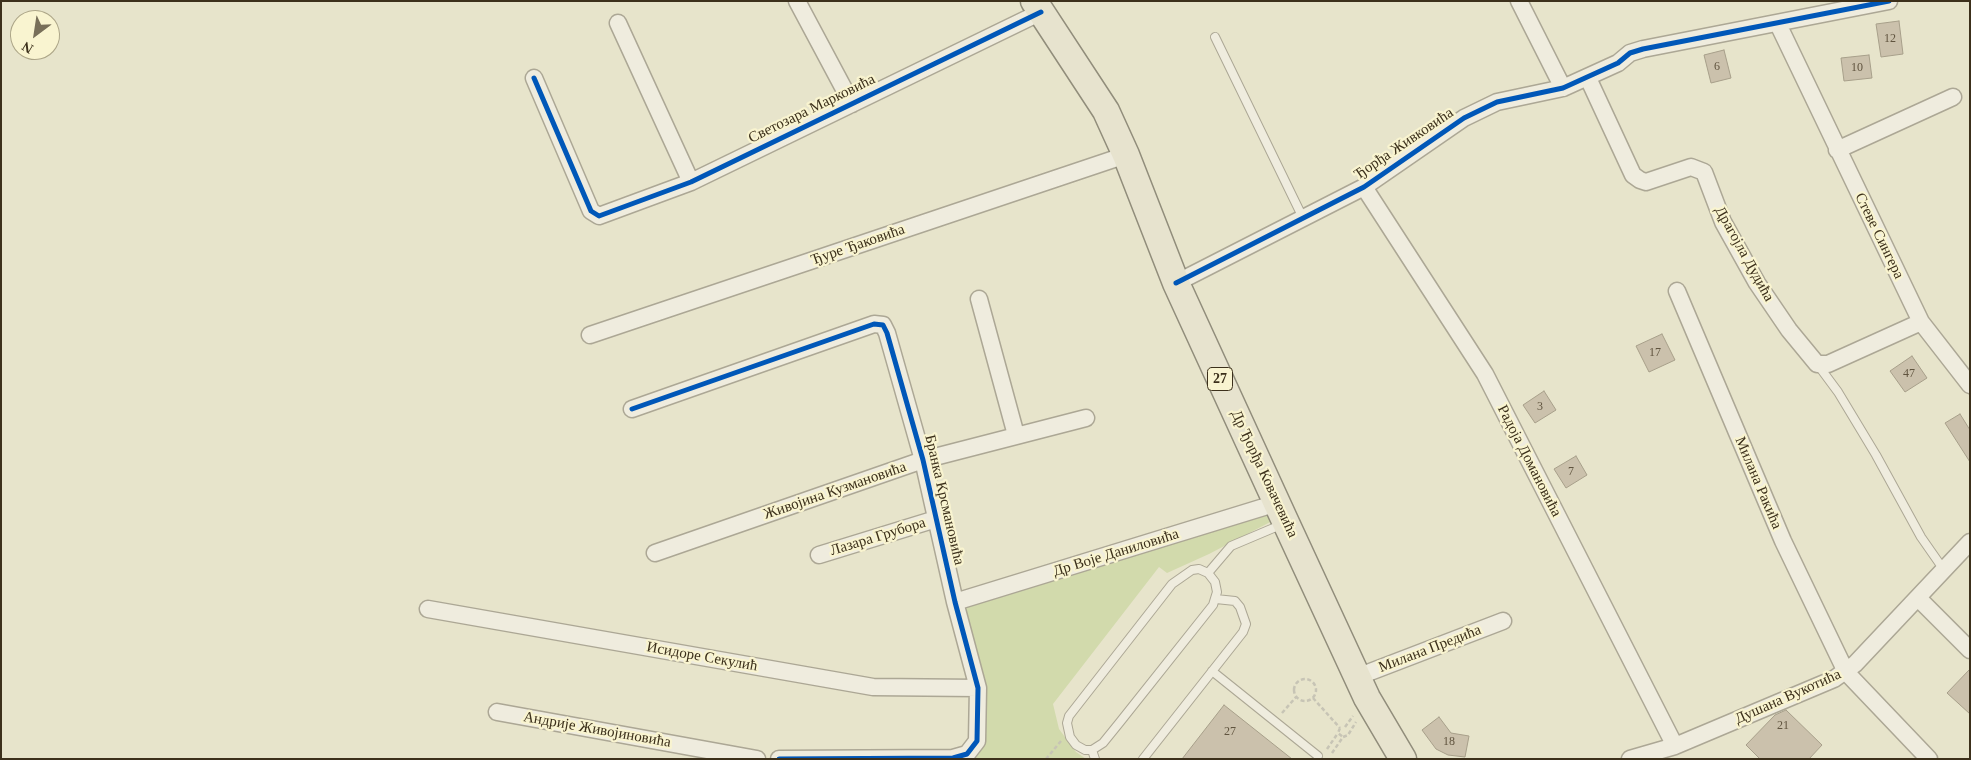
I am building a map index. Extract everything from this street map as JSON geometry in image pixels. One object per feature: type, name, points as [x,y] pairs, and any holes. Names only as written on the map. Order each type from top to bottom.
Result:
[{"type":"main road","name":"Др Ђорђа Ковачевића","points":[[1038,7],[1106,112],[1126,155],[1176,283],[1281,513],[1357,677],[1378,719],[1401,758]]},
{"type":"street","points":[[797,1],[852,104]]},
{"type":"street","points":[[1519,1],[1563,88]]},
{"type":"street","name":"Ђорђа Живковића","points":[[1176,283],[1364,187],[1464,118],[1497,102],[1563,88],[1588,78],[1637,51],[1889,1]]},
{"type":"street","name":"Светозара Марковића","points":[[534,78],[591,211],[599,216],[691,182],[852,104],[1038,7]]},
{"type":"street","points":[[618,23],[691,182]]},
{"type":"street","name":"Стеве Сингера","points":[[1778,24],[1921,322],[1970,385]]},
{"type":"street","name":"Драгојла Дудића","points":[[1588,78],[1633,175],[1646,182],[1691,167],[1704,172],[1723,222],[1757,283],[1789,330],[1817,364]]},
{"type":"street","points":[[1837,150],[1953,97]]},
{"type":"street","name":"Ђуре Ђаковића","points":[[590,335],[1126,155]]},
{"type":"street","name":"Радоја Домановића","points":[[1364,187],[1485,374],[1675,746]]},
{"type":"street","name":"Милана Ракића","points":[[1677,290],[1783,541],[1846,672],[1929,759]]},
{"type":"street","points":[[979,298],[1016,435]]},
{"type":"street","points":[[1817,364],[1828,364],[1921,322]]},
{"type":"street","name":"Бранка Крсмановића","points":[[632,409],[874,324],[883,325],[887,333],[924,460],[955,602],[978,688],[977,742],[968,754],[953,758],[779,759]]},
{"type":"street","name":"Живојина Кузмановића","points":[[655,553],[924,460],[1086,418]]},
{"type":"street","name":"Др Воје Даниловића","points":[[955,602],[1281,513]]},
{"type":"street","name":"Лазара Грубора","points":[[819,555],[936,519]]},
{"type":"street","name":"Душана Вукотића","points":[[1630,759],[1675,746],[1834,679],[1846,672],[1970,542]]},
{"type":"street","points":[[1918,598],[1970,650]]},
{"type":"street","name":"Исидоре Секулић","points":[[428,609],[873,687],[978,688]]},
{"type":"street","name":"Милана Предића","points":[[1357,677],[1503,621]]},
{"type":"street","name":"Андрије Живојиновића","points":[[497,712],[756,759]]},
{"type":"lane","points":[[1215,37],[1303,218]]},
{"type":"lane","points":[[1817,364],[1838,392],[1876,455],[1917,530],[1944,570]]},
{"type":"lane","points":[[1208,573],[1231,546],[1281,513]]},
{"type":"lane","points":[[1199,569],[1208,573],[1215,582],[1216,598],[1098,748],[1085,750],[1076,745],[1068,732],[1070,716],[1172,584],[1192,570],[1199,569]]},
{"type":"lane","points":[[1143,759],[1243,632],[1246,624],[1245,615],[1234,602],[1216,598]]},
{"type":"lane","points":[[1212,671],[1318,756]]},
{"type":"lane","points":[[1092,750],[1095,759]]},
{"type":"path","points":[[1296,697],[1294,688],[1296,683],[1305,679],[1314,684],[1315,693],[1313,698]]},
{"type":"path","points":[[1274,722],[1296,697]]},
{"type":"path","points":[[1296,697],[1304,701],[1313,698]]},
{"type":"path","points":[[1313,698],[1340,728]]},
{"type":"path","points":[[1332,753],[1343,737],[1348,735],[1349,731],[1344,726],[1340,728]]},
{"type":"path","points":[[1327,749],[1340,728]]},
{"type":"path","points":[[1046,759],[1068,732]]},
{"type":"path","points":[[1338,733],[1343,737]]},
{"type":"green space","points":[[1272,510],[1276,519],[1209,554],[1167,573],[1159,567],[1053,704],[1059,729],[1076,752],[1086,759],[975,759],[983,748],[984,694],[961,608]]},
{"type":"building","points":[[1899,21],[1903,54],[1881,57],[1876,24]]},
{"type":"building","points":[[1724,50],[1731,78],[1711,83],[1704,55]]},
{"type":"building","points":[[1869,55],[1872,78],[1844,81],[1841,58]]},
{"type":"building","points":[[1662,334],[1675,360],[1649,372],[1636,346]]},
{"type":"building","points":[[1912,356],[1927,378],[1905,392],[1890,371]]},
{"type":"building","points":[[1544,391],[1556,410],[1535,423],[1523,405]]},
{"type":"building","points":[[1960,414],[1970,430],[1970,462],[1945,423]]},
{"type":"building","points":[[1576,456],[1587,475],[1566,488],[1554,469]]},
{"type":"building","points":[[1970,669],[1970,714],[1947,693]]},
{"type":"building","points":[[1224,705],[1292,759],[1182,759]]},
{"type":"building","points":[[1786,710],[1822,745],[1809,759],[1760,759],[1746,745],[1775,715]]},
{"type":"building","points":[[1439,717],[1451,733],[1469,736],[1465,757],[1448,755],[1436,749],[1422,730]]},
{"type":"cycle path","points":[[1176,283],[1364,187],[1464,118],[1497,102],[1563,88],[1618,63],[1630,53],[1643,49],[1889,1]]},
{"type":"cycle path","points":[[534,78],[591,211],[599,216],[691,182],[1041,12]]},
{"type":"cycle path","points":[[632,409],[874,324],[883,325],[887,333],[923,460],[955,602],[978,688],[977,741],[967,754],[953,758],[779,759]]}]
